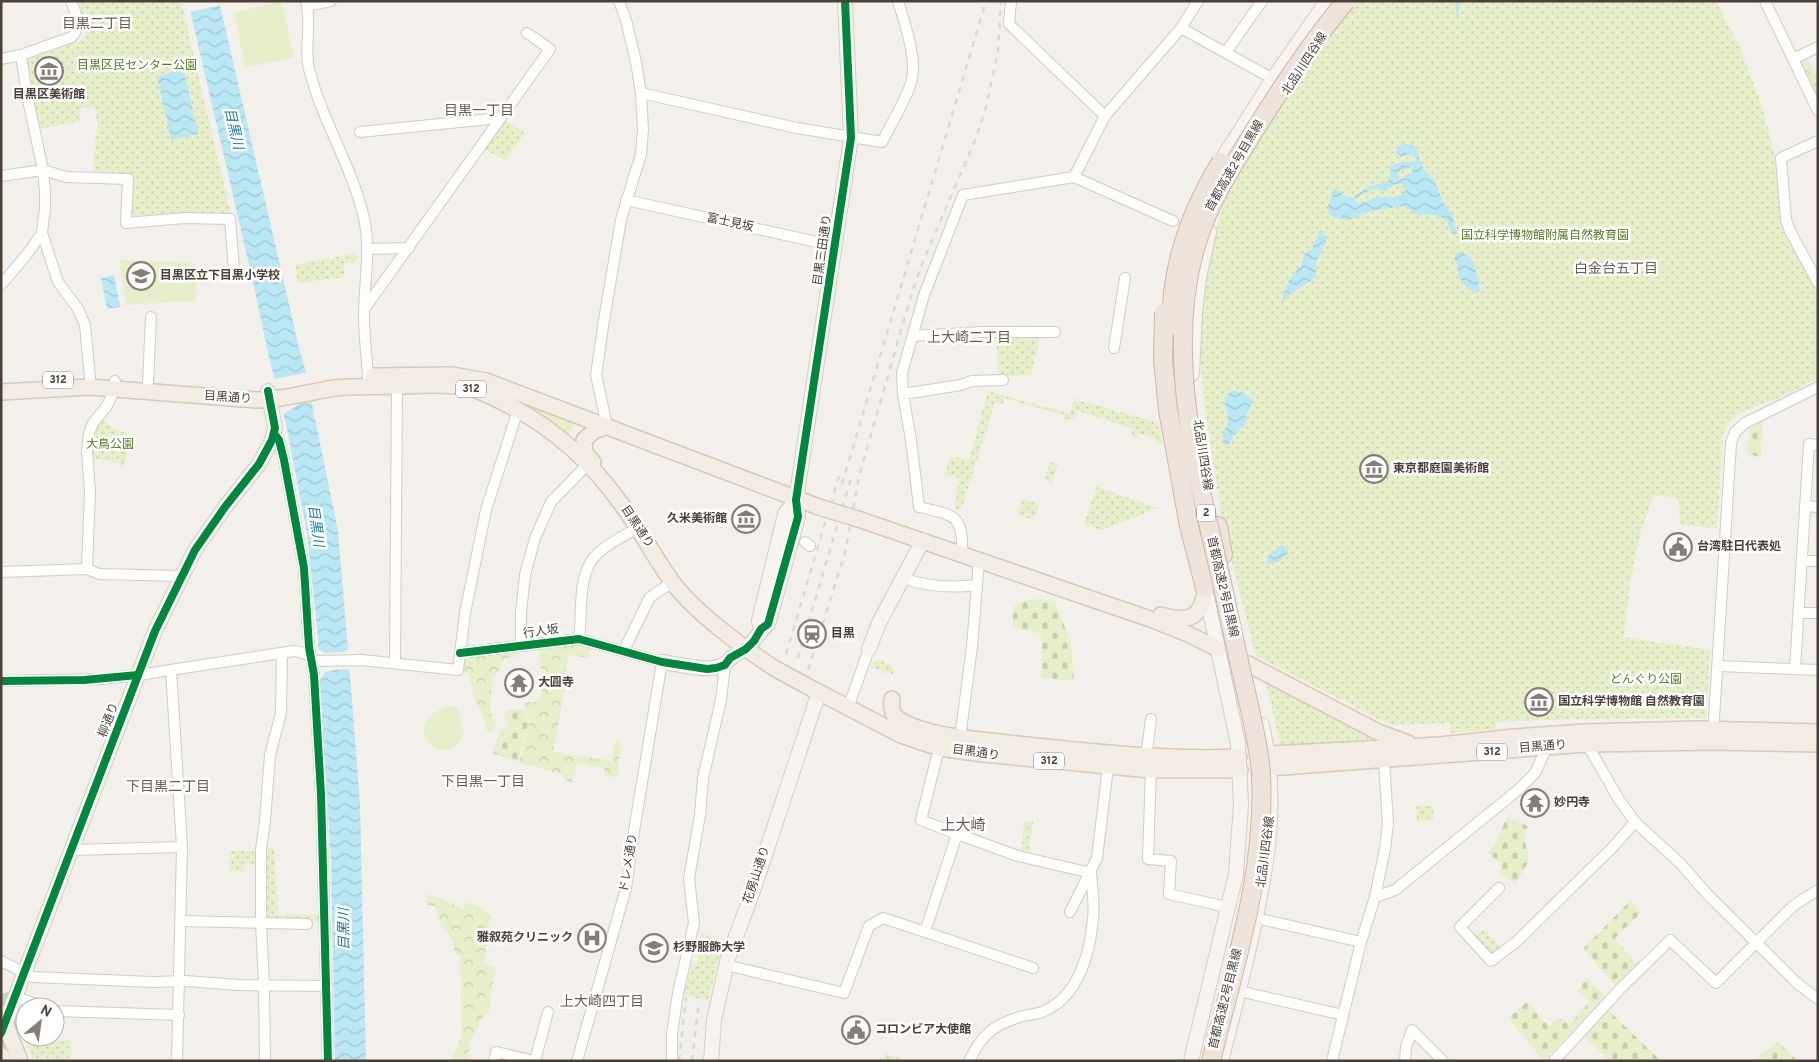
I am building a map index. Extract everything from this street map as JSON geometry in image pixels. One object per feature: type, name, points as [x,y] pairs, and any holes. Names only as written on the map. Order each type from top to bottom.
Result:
[{"type":"highway","name":"首都高速2号目黒線","points":[[1211,1061],[1253,888],[1260,838],[1262,799],[1257,740],[1196,465],[1186,395],[1183,344],[1184,302],[1193,257],[1201,197],[1220,164],[1331,1]]},
{"type":"highway","name":"首都高速2号目黒線","points":[[1201,1061],[1248,856],[1251,798],[1250,771],[1244,732],[1199,531],[1175,398],[1172,301],[1180,254],[1199,219],[1277,96],[1323,29],[1346,1]]},
{"type":"highway","points":[[1199,219],[1191,352],[1202,447],[1225,572]]},
{"type":"highway","points":[[1199,219],[1178,250],[1171,272],[1164,312],[1163,360],[1168,410],[1189,526],[1205,588]]},
{"type":"main road","name":"目黒三田通り","points":[[796,500],[851,138],[845,1]]},
{"type":"main road","name":"北品川四谷線","points":[[1192,1061],[1236,874],[1240,837],[1240,763],[1164,377],[1164,310],[1167,283],[1175,249],[1195,201],[1273,79],[1327,1]]},
{"type":"main road","name":"北品川四谷線","points":[[1221,1061],[1256,918],[1264,876],[1272,785],[1269,761],[1248,664],[1207,494],[1195,415],[1192,369],[1194,313],[1207,237],[1216,210],[1230,181],[1327,30],[1353,1]]},
{"type":"main road","name":"目黒通り","points":[[4,389],[90,378],[114,385],[242,400],[312,388],[351,387],[452,375],[477,379],[518,392],[796,500],[923,540],[1096,600],[1188,634],[1218,649]]},
{"type":"main road","name":"目黒通り","points":[[312,388],[336,379],[368,377],[427,385],[463,387],[485,393],[529,416],[555,434],[600,478],[638,528],[673,582],[696,608],[774,668],[901,735],[939,748],[1108,767],[1149,764],[1240,763]]},
{"type":"main road","name":"目黒通り","points":[[4,389],[90,387],[148,383],[273,395]]},
{"type":"main road","points":[[273,395],[275,435]]},
{"type":"main road","points":[[600,478],[596,466],[585,452],[584,440],[594,431],[607,426]]},
{"type":"main road","name":"柳通り","points":[[2,1023],[15,997],[155,631],[195,550],[225,507],[259,464],[275,435]]},
{"type":"main road","points":[[662,662],[707,669],[716,668],[725,664],[730,658],[754,641],[761,629],[759,621],[784,517],[796,500]]},
{"type":"main road","points":[[869,649],[879,623],[923,540]]},
{"type":"main road","points":[[1096,600],[1144,609],[1175,619],[1185,620],[1193,617],[1200,609],[1205,599],[1205,588]]},
{"type":"main road","name":"目黒通り","points":[[1248,664],[1387,736],[1415,744],[1440,744]]},
{"type":"main road","name":"花房山通り","points":[[711,1061],[714,1020],[726,965],[753,891],[813,689]]},
{"type":"main road","name":"目黒通り","points":[[892,699],[892,711],[898,718],[924,729],[960,738],[1149,764]]},
{"type":"main road","name":"目黒通り","points":[[1269,761],[1515,736],[1585,732],[1714,736],[1818,744]]},
{"type":"main road","name":"目黒通り","points":[[1269,761],[1384,760],[1587,744],[1818,732]]},
{"type":"main road","points":[[2,1023],[20,1061]]},
{"type":"main road","points":[[1,1055],[4,1061]]},
{"type":"street","points":[[1,59],[21,55],[72,37],[78,28],[75,10],[71,1]]},
{"type":"street","points":[[331,1],[306,3],[309,67],[316,93],[348,166],[364,219],[368,250],[364,308],[368,377]]},
{"type":"street","points":[[607,426],[596,375],[605,311],[626,200],[641,154],[643,130],[641,93],[636,62],[626,20],[619,1]]},
{"type":"street","points":[[641,93],[718,111],[851,138],[882,142],[911,84],[913,67],[909,42],[898,1]]},
{"type":"street","points":[[1011,1],[1009,24],[1106,116]]},
{"type":"street","points":[[1074,176],[1106,116],[1181,28],[1198,1]]},
{"type":"street","points":[[1226,52],[1262,1]]},
{"type":"street","points":[[1765,1],[1818,111]]},
{"type":"street","points":[[1181,28],[1273,79]]},
{"type":"street","points":[[364,308],[409,248],[550,49],[527,33]]},
{"type":"street","points":[[1793,59],[1818,47]]},
{"type":"street","points":[[21,55],[42,170],[45,199],[42,233],[58,282],[78,309],[86,325],[90,378]]},
{"type":"street","points":[[360,132],[500,118]]},
{"type":"street","points":[[1818,141],[1781,158],[1786,220],[1818,283]]},
{"type":"street","points":[[1,176],[42,170],[66,177],[128,180],[126,223],[185,218],[230,219],[234,269]]},
{"type":"street","points":[[962,554],[958,522],[952,515],[919,507],[903,394],[902,373],[924,295],[963,195],[1074,176],[1173,222]]},
{"type":"street","name":"富士見坂","points":[[626,200],[835,246]]},
{"type":"street","points":[[1,285],[42,233]]},
{"type":"street","points":[[368,250],[409,248]]},
{"type":"street","points":[[1114,348],[1125,278]]},
{"type":"street","points":[[148,383],[151,317]]},
{"type":"street","points":[[913,336],[982,332],[1055,332]]},
{"type":"street","points":[[903,394],[972,382],[1003,380]]},
{"type":"street","points":[[395,663],[397,381]]},
{"type":"street","points":[[87,569],[90,492],[87,452],[89,433],[93,423],[107,406],[114,385]]},
{"type":"street","points":[[1714,736],[1731,443],[1735,432],[1745,423],[1818,387]]},
{"type":"street","points":[[1,681],[84,680],[138,675],[282,653],[300,652],[314,659],[395,663],[458,670],[466,613],[486,510],[518,410]]},
{"type":"street","points":[[275,435],[279,440],[284,460],[304,568],[309,647],[314,659],[321,794],[328,1061]]},
{"type":"street","points":[[1795,669],[1809,444],[1818,445]]},
{"type":"street","points":[[521,646],[521,613],[526,575],[535,538],[551,502],[587,465]]},
{"type":"street","points":[[1805,506],[1818,507]]},
{"type":"street","points":[[579,639],[584,577],[590,563],[598,553],[638,528]]},
{"type":"street","points":[[960,738],[972,647],[979,560]]},
{"type":"street","points":[[1802,561],[1818,561]]},
{"type":"street","points":[[1,572],[87,569],[100,574],[181,576]]},
{"type":"street","points":[[903,578],[930,586],[977,585]]},
{"type":"street","points":[[624,650],[650,597],[673,582]]},
{"type":"street","points":[[1799,613],[1818,613]]},
{"type":"street","name":"行人坂","points":[[460,653],[579,639],[662,662]]},
{"type":"street","points":[[848,708],[869,649]]},
{"type":"street","points":[[265,1061],[261,849],[270,755],[281,713],[282,653]]},
{"type":"street","name":"ドレメ通り","points":[[577,1061],[626,888],[662,662]]},
{"type":"street","points":[[672,1061],[672,1034],[678,993],[694,923],[690,878],[700,815],[703,778],[721,700],[725,664]]},
{"type":"street","points":[[1718,666],[1818,670]]},
{"type":"street","points":[[171,670],[182,847],[177,1061]]},
{"type":"street","points":[[1151,719],[1148,859],[1171,861],[1169,894],[1227,907]]},
{"type":"street","points":[[1587,744],[1618,798],[1635,822],[1681,864],[1707,894],[1798,984],[1818,1000]]},
{"type":"street","points":[[1375,896],[1395,890],[1518,790],[1535,773],[1547,747]]},
{"type":"street","points":[[939,748],[920,820],[1018,856],[1091,873]]},
{"type":"street","points":[[1332,1061],[1361,942],[1375,896],[1385,849],[1388,824],[1384,760]]},
{"type":"street","points":[[1070,912],[1097,858],[1108,767]]},
{"type":"street","points":[[1499,888],[1460,927],[1491,961],[1515,943],[1635,822]]},
{"type":"street","points":[[925,932],[957,834]]},
{"type":"street","points":[[72,850],[182,847]]},
{"type":"street","points":[[969,1061],[983,1037],[1001,1023],[1042,1012],[1058,1001],[1072,986],[1084,968],[1094,918],[1091,873]]},
{"type":"street","points":[[1554,1061],[1621,988],[1670,940],[1716,983],[1793,906],[1818,890]]},
{"type":"street","points":[[726,965],[844,993],[869,926],[883,918],[1033,968]]},
{"type":"street","points":[[1256,918],[1361,942]]},
{"type":"street","points":[[181,921],[307,924]]},
{"type":"street","points":[[1,961],[33,977],[326,986]]},
{"type":"street","points":[[1238,990],[1343,1015]]},
{"type":"street","points":[[65,1010],[179,1014]]},
{"type":"street","points":[[494,1061],[496,1052],[535,1061],[548,1012]]},
{"type":"street","points":[[1405,1061],[1406,1048],[1412,1030],[1443,1061]]},
{"type":"green space","name":"目黒区民センター公園","points":[[79,1],[181,1],[231,215],[178,213],[135,216],[132,213],[134,175],[93,171],[98,128],[95,106],[80,109],[81,121],[39,129],[27,60],[82,40],[86,33]]},
{"type":"green space","points":[[282,1],[294,58],[245,67],[234,13]]},
{"type":"green space","name":"国立科学博物館附属自然教育園","points":[[1356,1],[1716,1],[1740,48],[1761,103],[1775,156],[1782,230],[1818,291],[1818,378],[1779,398],[1745,411],[1732,420],[1727,427],[1723,436],[1717,528],[1680,525],[1678,498],[1654,495],[1647,512],[1637,547],[1624,637],[1710,650],[1706,718],[1496,722],[1496,729],[1450,733],[1450,723],[1390,725],[1256,656],[1223,528],[1204,402],[1198,335],[1205,268],[1223,205],[1240,170],[1332,28]]},
{"type":"green space","points":[[1806,56],[1818,77],[1818,100],[1798,60]]},
{"type":"green space","points":[[504,119],[525,133],[505,160],[484,149]]},
{"type":"green space","points":[[357,253],[357,262],[344,264],[345,277],[298,283],[295,265]]},
{"type":"green space","points":[[119,260],[195,263],[196,301],[126,305]]},
{"type":"green space","points":[[1041,334],[1031,375],[999,376],[996,336]]},
{"type":"green space","points":[[490,390],[576,420],[567,438]]},
{"type":"green space","points":[[988,391],[1070,414],[1074,399],[1156,422],[1160,429],[1162,445],[1155,444],[1156,439],[1138,433],[1136,438],[1131,436],[1133,429],[1078,411],[1075,418],[1063,421],[1064,415],[1004,398],[1003,404],[995,403],[961,511],[954,509],[959,478],[945,476],[950,456],[969,460]]},
{"type":"green space","name":"大鳥公園","points":[[102,419],[113,428],[131,435],[124,467],[111,461],[92,458],[93,437],[96,427]]},
{"type":"green space","points":[[1762,421],[1761,457],[1747,454],[1750,428]]},
{"type":"green space","points":[[1050,462],[1058,464],[1052,483],[1044,480]]},
{"type":"green space","points":[[1096,487],[1159,508],[1101,530],[1084,525]]},
{"type":"green space","points":[[1022,499],[1039,504],[1034,520],[1017,515]]},
{"type":"green space","points":[[1037,599],[1055,601],[1071,644],[1074,681],[1041,678],[1042,634],[1012,627],[1014,606],[1024,601]]},
{"type":"green space","points":[[569,645],[583,645],[591,648],[589,658],[568,655],[563,685],[565,686],[553,752],[612,761],[615,741],[619,740],[621,741],[618,764],[619,774],[614,777],[605,776],[604,767],[577,763],[572,783],[564,779],[562,774],[519,763],[530,720],[525,709],[525,702],[534,702],[540,697],[542,689],[546,688],[546,669],[540,668],[539,650]]},
{"type":"green space","points":[[518,651],[520,655],[504,659],[496,677],[492,677],[490,710],[496,727],[490,732],[486,730],[484,718],[475,700],[470,675],[463,670],[465,658]]},
{"type":"green space","points":[[879,660],[891,665],[893,675],[870,667],[875,661]]},
{"type":"green space","points":[[1266,683],[1385,746],[1281,749]]},
{"type":"green space","points":[[447,705],[458,709],[463,735],[454,748],[443,750],[438,749],[429,742],[424,733],[424,728],[428,718]]},
{"type":"green space","points":[[521,709],[525,711],[529,720],[518,762],[492,753],[500,731],[509,728],[505,715],[507,710]]},
{"type":"green space","points":[[1433,805],[1434,820],[1417,821],[1416,806]]},
{"type":"green space","points":[[1507,817],[1528,826],[1524,837],[1529,860],[1516,884],[1499,872],[1503,865],[1488,853],[1497,840]]},
{"type":"green space","points":[[1024,821],[1033,822],[1029,856],[1021,854]]},
{"type":"green space","points":[[274,846],[278,913],[281,915],[321,914],[321,921],[266,921],[266,850]]},
{"type":"green space","points":[[230,851],[258,851],[258,865],[244,864],[243,871],[229,871]]},
{"type":"green space","points":[[425,894],[437,897],[463,909],[468,901],[491,914],[484,964],[495,967],[489,1012],[483,1016],[470,1043],[468,1061],[451,1061],[462,1035],[460,955],[455,955],[453,941],[441,926],[435,906],[427,905]]},
{"type":"green space","points":[[1631,900],[1641,913],[1615,938],[1638,966],[1615,985],[1583,949]]},
{"type":"green space","points":[[1484,928],[1502,949],[1491,957],[1474,938]]},
{"type":"green space","points":[[701,933],[724,940],[708,1001],[684,995],[692,964],[697,965],[699,955],[695,954]]},
{"type":"green space","points":[[1587,978],[1605,997],[1544,1061],[1508,1018],[1527,1002],[1549,1027],[1560,1017],[1569,1025],[1590,1002],[1577,991]]},
{"type":"green space","points":[[1607,1009],[1661,1061],[1610,1061],[1582,1034]]},
{"type":"green space","points":[[65,1040],[71,1040],[71,1058],[32,1058],[28,1047],[65,1047]]},
{"type":"green space","points":[[1777,1041],[1798,1061],[1755,1061]]},
{"type":"green space","points":[[885,1053],[908,1061],[883,1061]]},
{"type":"water","name":"目黒川","points":[[188,1],[219,1],[300,352],[311,388],[312,404],[338,531],[360,803],[366,1061],[335,1061],[331,861],[318,637],[307,533],[287,429]]},
{"type":"water","points":[[184,70],[198,134],[171,140],[157,76]]},
{"type":"water","points":[[1402,143],[1416,148],[1423,168],[1434,180],[1444,204],[1452,214],[1457,234],[1452,234],[1447,222],[1441,217],[1430,214],[1419,216],[1403,206],[1371,211],[1348,220],[1332,217],[1329,213],[1328,206],[1334,189],[1337,189],[1343,195],[1353,198],[1367,187],[1386,182],[1390,179],[1391,166],[1413,161],[1417,158],[1408,154],[1402,157],[1396,154]],"holes":[[[1412,167],[1413,172],[1407,174],[1402,179],[1396,178],[1399,171]],[[1401,183],[1405,191],[1397,197],[1377,197],[1360,204],[1355,201],[1356,198],[1372,189],[1385,191]]]},
{"type":"water","points":[[1320,231],[1323,231],[1326,236],[1326,243],[1316,262],[1316,276],[1282,301],[1288,282],[1301,267],[1304,254],[1311,250]]},
{"type":"water","points":[[1461,252],[1471,259],[1475,267],[1480,291],[1476,293],[1464,284],[1460,278],[1454,259],[1456,253]]},
{"type":"water","points":[[114,275],[120,307],[107,309],[101,278]]},
{"type":"water","points":[[1234,391],[1243,393],[1253,401],[1246,415],[1244,426],[1234,435],[1229,444],[1225,446],[1223,435],[1228,418],[1225,399]]},
{"type":"water","points":[[1282,544],[1289,553],[1278,562],[1266,562],[1268,556]]},
{"type":"pier","points":[[186,1],[222,1],[223,5],[188,12]]},
{"type":"pier","points":[[309,372],[314,401],[298,405],[281,416],[274,379]]},
{"type":"pier","points":[[315,647],[325,653],[345,652],[349,648],[351,671],[346,669],[327,671],[318,682]]},
{"type":"waterway","points":[[1456,1],[1459,2],[1457,5],[1458,16]]},
{"type":"tunnel","points":[[1,994],[11,1028]]},
{"type":"tunnel","points":[[1,1035],[11,1061]]},
{"type":"railway","points":[[842,484],[986,1]]},
{"type":"railway","points":[[808,670],[845,553],[859,476],[911,296],[922,264],[976,138],[986,107],[998,51],[1001,1]]},
{"type":"railway","points":[[798,658],[852,475]]},
{"type":"railway","points":[[786,654],[839,476]]},
{"type":"railway","points":[[679,1061],[686,997]]},
{"type":"railway","points":[[692,1061],[699,1001]]},
{"type":"cycle path","points":[[460,653],[579,639],[662,662],[707,669],[725,665],[730,658],[746,649],[754,641],[761,629],[768,624],[798,517],[796,500],[851,138],[845,1]]},
{"type":"cycle path","points":[[1,1033],[155,631],[195,550],[225,507],[259,464],[272,440],[275,428],[268,391]]},
{"type":"cycle path","points":[[275,435],[279,440],[284,460],[304,568],[309,647],[314,675],[321,794],[328,1061]]},
{"type":"cycle path","points":[[1,681],[84,680],[138,675]]},
{"type":"place","name":"目黒区美術館","points":[[49,71]]},
{"type":"place","name":"目黒区立下目黒小学校","points":[[141,276]]},
{"type":"place","name":"東京都庭園美術館","points":[[1374,469]]},
{"type":"place","name":"久米美術館","points":[[746,519]]},
{"type":"place","name":"台湾駐日代表処","points":[[1678,547]]},
{"type":"place","name":"目黒","points":[[812,634]]},
{"type":"place","name":"大圓寺","points":[[519,683]]},
{"type":"place","name":"国立科学博物館 自然教育園","points":[[1539,702]]},
{"type":"place","name":"妙円寺","points":[[1535,803]]},
{"type":"place","name":"雅叙苑クリニック","points":[[592,938]]},
{"type":"place","name":"杉野服飾大学","points":[[654,948]]},
{"type":"place","name":"コロンビア大使館","points":[[856,1030]]},
{"type":"district","name":"目黒二丁目","points":[[97,24]]},
{"type":"district","name":"目黒一丁目","points":[[479,111]]},
{"type":"district","name":"白金台五丁目","points":[[1616,269]]},
{"type":"district","name":"上大崎二丁目","points":[[969,338]]},
{"type":"district","name":"下目黒一丁目","points":[[483,782]]},
{"type":"district","name":"下目黒二丁目","points":[[168,787]]},
{"type":"district","name":"上大崎","points":[[963,826]]},
{"type":"district","name":"上大崎四丁目","points":[[602,1002]]},
{"type":"park label","name":"どんぐり公園","points":[[1646,680]]}]
